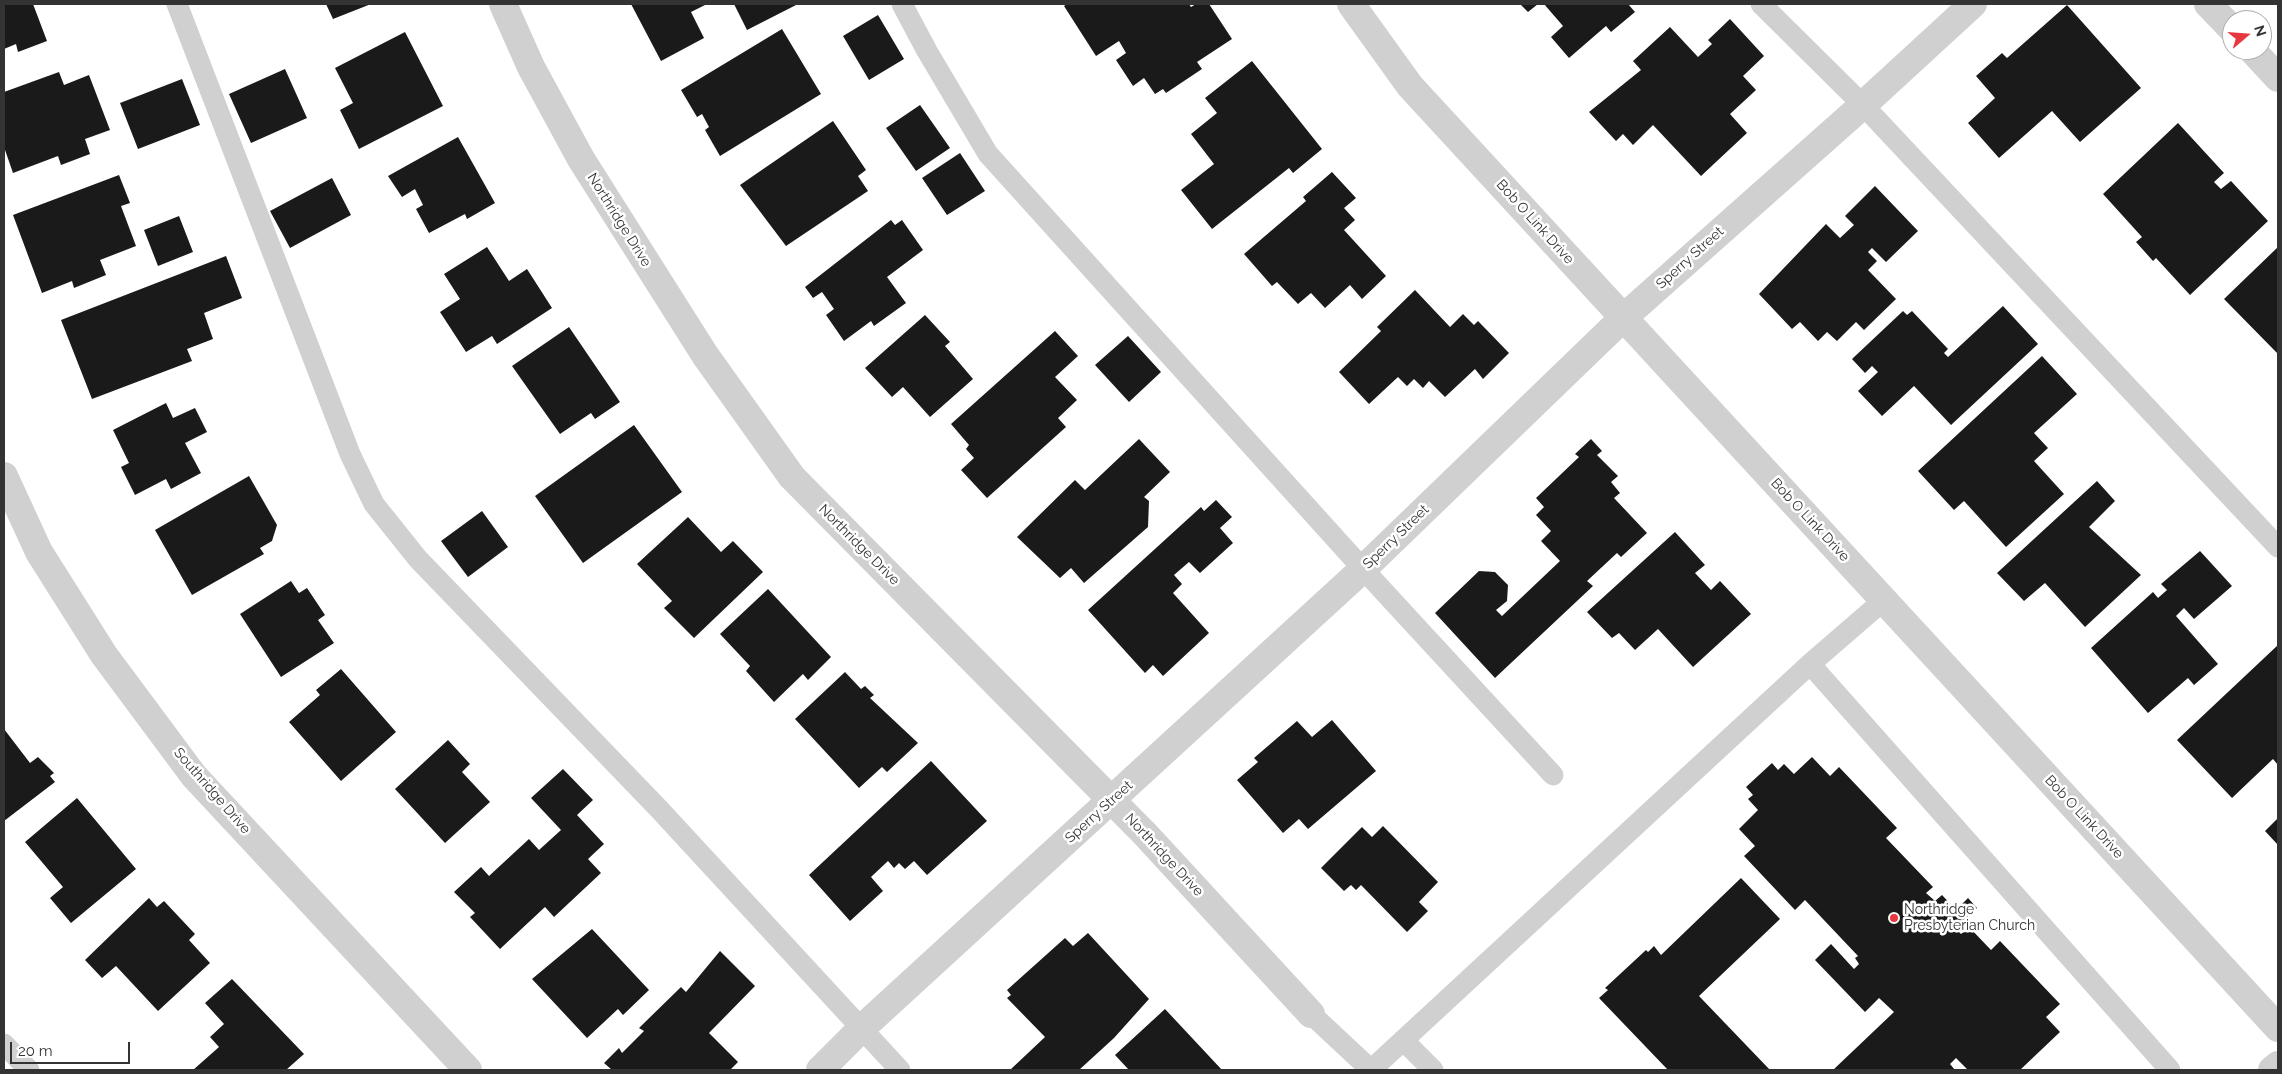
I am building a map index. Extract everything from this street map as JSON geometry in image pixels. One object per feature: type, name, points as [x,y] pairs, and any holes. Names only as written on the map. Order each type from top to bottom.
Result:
[{"type":"street","name":"Northridge Drive","points":[[503,4],[530,67],[581,159],[704,355],[792,477],[1112,801],[1311,1014]]},
{"type":"street","name":"Bob O Link Drive","points":[[1351,4],[1410,86],[2278,1028]]},
{"type":"street","name":"Sperry Street","points":[[820,1070],[862,1028],[1112,801],[1363,569],[1623,318],[1863,105],[1973,4]]},
{"type":"street","points":[[2208,4],[2222,19]]},
{"type":"street","points":[[2261,60],[2278,78]]},
{"type":"street","name":"Southridge Drive","points":[[4,476],[39,552],[104,655],[194,776],[468,1070]]},
{"type":"street","points":[[2272,1070],[2278,1065]]},
{"type":"lane","points":[[177,4],[350,454],[374,504],[418,559],[659,809],[900,1070]]},
{"type":"lane","points":[[902,4],[927,51],[988,154],[1363,569],[1553,775]]},
{"type":"lane","points":[[1761,4],[1863,105],[2278,547]]},
{"type":"lane","points":[[1311,1014],[1371,1070],[1810,664],[1884,600]]},
{"type":"lane","points":[[1810,664],[2170,1070]]},
{"type":"lane","points":[[1403,1040],[1433,1070]]},
{"type":"lane","points":[[4,1044],[29,1070]]},
{"type":"building","points":[[4,4],[33,4],[47,41],[18,52],[16,44],[4,49]]},
{"type":"building","points":[[326,4],[371,4],[333,19]]},
{"type":"building","points":[[631,4],[707,4],[691,12],[704,38],[661,61]]},
{"type":"building","points":[[734,4],[798,4],[747,30]]},
{"type":"building","points":[[1067,4],[1189,4],[1191,7],[1196,4],[1209,4],[1232,39],[1197,62],[1202,69],[1166,93],[1163,89],[1155,94],[1144,78],[1133,86],[1116,60],[1126,53],[1119,41],[1096,56],[1064,6]]},
{"type":"building","points":[[1520,4],[1538,4],[1528,12]]},
{"type":"building","points":[[1544,4],[1628,4],[1635,12],[1611,32],[1606,26],[1569,58],[1551,37],[1563,26]]},
{"type":"building","points":[[2067,5],[2141,88],[2080,142],[2052,111],[1999,158],[1968,123],[1995,98],[1976,76],[2002,53],[2007,58]]},
{"type":"building","points":[[878,15],[904,59],[869,80],[843,36]]},
{"type":"building","points":[[1730,19],[1764,56],[1743,76],[1756,90],[1730,114],[1747,133],[1701,176],[1653,125],[1633,145],[1623,134],[1616,141],[1589,112],[1641,70],[1633,61],[1670,27],[1698,57],[1712,44],[1708,40]]},
{"type":"building","points":[[782,29],[821,94],[720,156],[705,130],[709,127],[702,114],[697,117],[681,90]]},
{"type":"building","points":[[405,32],[443,106],[359,149],[340,110],[353,103],[335,68]]},
{"type":"building","points":[[1252,61],[1322,149],[1293,173],[1289,168],[1212,229],[1181,190],[1214,164],[1191,134],[1217,113],[1205,98]]},
{"type":"building","points":[[285,69],[307,118],[251,143],[229,94]]},
{"type":"building","points":[[59,72],[64,85],[89,75],[110,130],[85,139],[90,154],[61,165],[58,156],[13,173],[4,147],[4,92]]},
{"type":"building","points":[[182,79],[200,125],[138,149],[120,103]]},
{"type":"building","points":[[920,105],[950,148],[916,171],[886,128]]},
{"type":"building","points":[[833,121],[866,170],[858,176],[868,191],[786,246],[740,185]]},
{"type":"building","points":[[2178,123],[2224,173],[2214,182],[2221,189],[2231,181],[2268,221],[2190,295],[2156,258],[2153,261],[2136,242],[2142,237],[2103,194]]},
{"type":"building","points":[[458,137],[495,203],[467,219],[465,214],[429,233],[416,209],[423,205],[415,189],[402,197],[388,176]]},
{"type":"building","points":[[960,153],[985,191],[947,215],[922,178]]},
{"type":"building","points":[[1332,172],[1356,198],[1344,208],[1355,220],[1344,230],[1386,276],[1362,299],[1350,285],[1325,308],[1311,293],[1298,304],[1277,282],[1272,286],[1244,254],[1306,201],[1303,197]]},
{"type":"building","points":[[119,175],[130,203],[121,206],[136,246],[100,260],[106,275],[74,288],[72,281],[42,293],[13,215]]},
{"type":"building","points":[[332,178],[351,215],[290,248],[270,211]]},
{"type":"building","points":[[1875,186],[1918,231],[1886,262],[1872,248],[1868,252],[1877,261],[1868,270],[1896,299],[1864,330],[1856,322],[1837,341],[1827,332],[1818,341],[1800,322],[1792,329],[1759,294],[1826,224],[1840,238],[1854,225],[1845,216]]},
{"type":"building","points":[[179,216],[193,252],[158,266],[144,230]]},
{"type":"building","points":[[891,220],[895,225],[902,220],[923,250],[887,277],[906,303],[874,326],[871,321],[844,341],[826,315],[834,309],[822,292],[813,298],[805,287]]},
{"type":"building","points":[[487,247],[509,281],[527,269],[552,308],[497,344],[492,336],[466,352],[440,312],[460,299],[444,274]]},
{"type":"building","points":[[2278,247],[2278,354],[2224,299]]},
{"type":"building","points":[[226,256],[242,298],[204,313],[213,339],[187,349],[192,361],[92,399],[61,320]]},
{"type":"building","points":[[1415,290],[1450,327],[1463,314],[1474,325],[1478,321],[1509,353],[1483,379],[1475,369],[1445,397],[1429,381],[1423,388],[1414,379],[1407,386],[1398,377],[1369,404],[1339,372],[1381,331],[1377,327]]},
{"type":"building","points":[[2003,306],[2038,344],[1951,425],[1914,386],[1882,416],[1858,391],[1878,372],[1872,366],[1865,373],[1852,359],[1903,311],[1907,315],[1912,311],[1948,349],[1944,353],[1948,357]]},
{"type":"building","points":[[925,315],[950,342],[945,346],[973,379],[930,417],[903,387],[892,397],[865,368]]},
{"type":"building","points":[[569,327],[620,402],[595,419],[591,413],[560,434],[512,366]]},
{"type":"building","points":[[1055,331],[1078,356],[1055,377],[1077,400],[1058,418],[1066,427],[987,498],[961,470],[974,458],[966,449],[969,445],[951,424]]},
{"type":"building","points":[[1128,336],[1161,372],[1129,402],[1095,365]]},
{"type":"building","points":[[2042,356],[2077,394],[2034,433],[2048,448],[2034,461],[2064,494],[2006,547],[1964,501],[1954,510],[1918,471]]},
{"type":"building","points":[[166,403],[173,418],[195,408],[207,432],[185,443],[201,473],[171,489],[166,479],[135,495],[121,467],[129,463],[113,430]]},
{"type":"building","points":[[634,425],[682,492],[583,563],[535,496]]},
{"type":"building","points":[[1139,439],[1170,472],[1144,497],[1149,501],[1148,527],[1084,583],[1071,568],[1060,578],[1017,537],[1075,480],[1085,490]]},
{"type":"building","points":[[1591,439],[1602,451],[1597,455],[1618,476],[1611,482],[1620,493],[1614,498],[1647,533],[1621,557],[1617,553],[1587,581],[1593,586],[1495,678],[1435,613],[1479,571],[1495,572],[1508,585],[1507,601],[1496,610],[1502,616],[1560,561],[1541,541],[1551,531],[1536,515],[1544,507],[1536,498],[1579,457],[1575,454]]},
{"type":"building","points":[[249,476],[277,525],[272,541],[260,548],[264,554],[192,595],[155,530]]},
{"type":"building","points":[[2097,481],[2115,501],[2089,527],[2141,575],[2085,627],[2045,583],[2024,601],[1997,573]]},
{"type":"building","points":[[1216,500],[1232,517],[1220,528],[1233,543],[1200,573],[1189,562],[1174,575],[1182,584],[1173,593],[1209,633],[1163,676],[1153,665],[1145,673],[1088,610],[1201,507],[1204,511]]},
{"type":"building","points":[[482,511],[508,547],[468,577],[441,541]]},
{"type":"building","points":[[688,517],[721,552],[733,541],[763,572],[694,638],[664,608],[672,601],[637,564]]},
{"type":"building","points":[[1675,532],[1705,565],[1695,573],[1711,590],[1720,581],[1751,614],[1693,667],[1658,629],[1635,650],[1619,633],[1612,638],[1587,612]]},
{"type":"building","points":[[2200,551],[2232,586],[2194,619],[2184,608],[2176,616],[2218,664],[2194,685],[2188,678],[2148,713],[2091,648],[2153,592],[2158,598],[2167,590],[2161,584]]},
{"type":"building","points":[[291,581],[299,593],[307,588],[325,615],[318,620],[334,643],[281,677],[240,614]]},
{"type":"building","points":[[768,589],[831,657],[808,680],[803,674],[774,702],[746,671],[750,666],[720,634]]},
{"type":"building","points":[[2278,645],[2278,765],[2273,759],[2232,798],[2177,740]]},
{"type":"building","points":[[341,669],[396,732],[341,781],[289,722],[320,695],[316,690]]},
{"type":"building","points":[[845,672],[861,689],[865,686],[874,695],[870,698],[918,743],[887,772],[882,767],[859,788],[795,719]]},
{"type":"building","points":[[1332,720],[1376,771],[1308,829],[1299,819],[1283,833],[1237,780],[1258,762],[1254,758],[1297,721],[1312,737]]},
{"type":"building","points":[[4,729],[30,763],[38,757],[54,773],[50,776],[55,782],[4,821]]},
{"type":"building","points":[[448,740],[470,764],[462,772],[490,802],[445,843],[395,789]]},
{"type":"building","name":"Northridge Presbyterian Church","points":[[1812,757],[1830,776],[1839,767],[1897,828],[1886,838],[1933,887],[1926,893],[1935,901],[1942,895],[1956,910],[1968,898],[1977,908],[1955,928],[1961,934],[1969,927],[1991,950],[2000,941],[2060,1004],[2046,1017],[2060,1032],[2020,1070],[1968,1070],[1956,1058],[1950,1064],[1955,1070],[1833,1070],[1894,1012],[1879,998],[1865,1012],[1815,960],[1831,944],[1854,969],[1859,964],[1855,958],[1858,956],[1805,900],[1795,910],[1744,856],[1755,846],[1739,829],[1758,810],[1748,799],[1753,795],[1746,787],[1772,763],[1778,770],[1784,764],[1794,774]]},
{"type":"building","points":[[931,761],[987,821],[927,875],[914,861],[905,869],[899,863],[894,868],[888,861],[871,877],[883,891],[850,921],[809,875]]},
{"type":"building","points":[[563,769],[593,800],[577,815],[604,844],[588,859],[601,873],[554,917],[545,907],[500,949],[470,917],[475,913],[454,892],[481,867],[489,876],[529,839],[539,850],[561,830],[531,798]]},
{"type":"building","points":[[77,798],[136,869],[71,923],[50,898],[63,887],[25,842]]},
{"type":"building","points":[[2278,818],[2278,845],[2265,831]]},
{"type":"building","points":[[1383,826],[1438,882],[1419,902],[1428,911],[1407,932],[1361,885],[1356,890],[1351,885],[1344,891],[1321,868],[1362,827],[1372,837]]},
{"type":"building","points":[[1741,878],[1780,919],[1699,996],[1770,1070],[1668,1070],[1599,998],[1608,990],[1605,988],[1646,950],[1648,952],[1654,946],[1661,955]]},
{"type":"building","points":[[149,898],[157,907],[164,901],[195,934],[189,940],[210,963],[158,1011],[116,966],[102,978],[85,960]]},
{"type":"building","points":[[592,929],[649,990],[623,1015],[618,1009],[587,1038],[532,979]]},
{"type":"building","points":[[1088,933],[1149,999],[1114,1038],[1079,1070],[1010,1070],[1045,1037],[1007,998],[1011,995],[1007,990],[1065,938],[1073,946]]},
{"type":"building","points":[[720,951],[755,986],[709,1033],[738,1062],[731,1069],[733,1070],[612,1070],[604,1063],[619,1048],[622,1053],[644,1031],[639,1028],[681,987],[686,992]]},
{"type":"building","points":[[232,979],[304,1054],[286,1070],[193,1070],[219,1047],[210,1037],[224,1024],[205,1003]]},
{"type":"building","points":[[1165,1009],[1222,1070],[1129,1070],[1115,1055]]},
{"type":"place","name":"Northridge Presbyterian Church","points":[[1894,918]]}]
